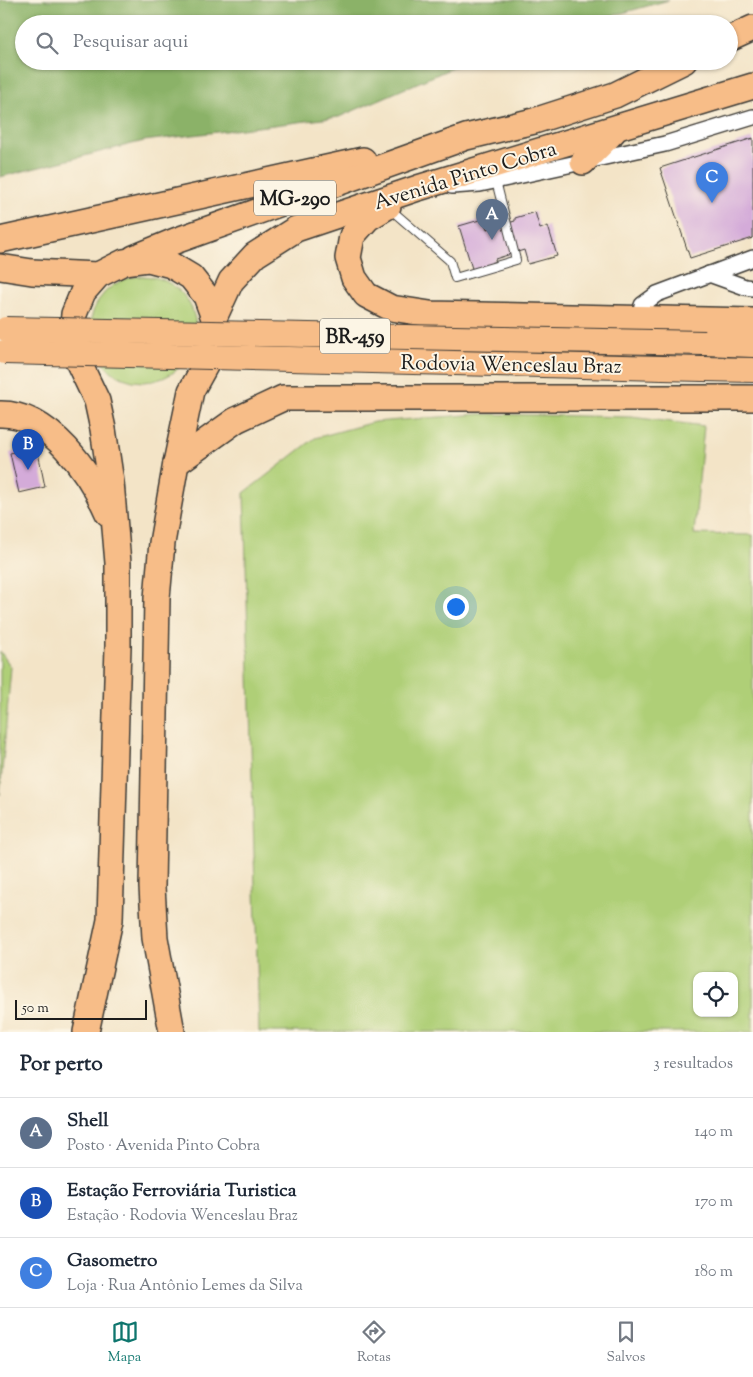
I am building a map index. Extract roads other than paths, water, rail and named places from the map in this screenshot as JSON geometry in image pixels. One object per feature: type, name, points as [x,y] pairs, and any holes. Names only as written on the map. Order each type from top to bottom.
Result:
[{"type":"highway","points":[[738,35],[753,28]]},
{"type":"highway","name":"Avenida Pinto Cobra","points":[[98,275],[175,241],[466,137],[534,121],[615,95],[666,70]]},
{"type":"highway","name":"Avenida Pinto Cobra","points":[[214,318],[232,281],[256,255],[296,229],[418,188],[753,86]]},
{"type":"highway","points":[[583,162],[617,128]]},
{"type":"highway","points":[[0,240],[466,137]]},
{"type":"highway","points":[[418,188],[368,218],[352,236],[348,258],[354,278],[366,295],[391,308],[430,314],[753,321]]},
{"type":"highway","points":[[124,262],[148,259],[171,265],[191,277],[206,296],[214,318],[214,342],[206,364],[192,391],[176,463],[162,543],[157,589],[152,887],[155,938],[172,1032]]},
{"type":"highway","points":[[0,267],[32,272],[98,275]]},
{"type":"highway","points":[[86,1032],[105,950],[112,890],[118,646],[118,563],[111,482],[97,401],[78,359],[72,337],[74,314],[83,292],[98,275]]},
{"type":"highway","points":[[176,463],[236,420],[283,398],[753,398]]},
{"type":"highway","points":[[4,414],[40,426],[67,449],[85,469],[115,528]]},
{"type":"main road","name":"Rodovia Wenceslau Braz","points":[[3,329],[753,345]]},
{"type":"main road","name":"Rodovia Wenceslau Braz","points":[[2,352],[753,370]]},
{"type":"street","points":[[418,188],[480,184],[496,181],[665,144],[753,117]]},
{"type":"street","points":[[640,319],[642,305],[657,294],[753,258]]},
{"type":"street","points":[[709,274],[753,288]]},
{"type":"lane","points":[[388,207],[450,261],[455,278],[516,260],[496,181]]},
{"type":"place","name":"Gasometro","points":[[712,203]]},
{"type":"place","name":"Shell","points":[[492,240]]},
{"type":"place","name":"Estação Ferroviária Turistica","points":[[28,470]]}]
